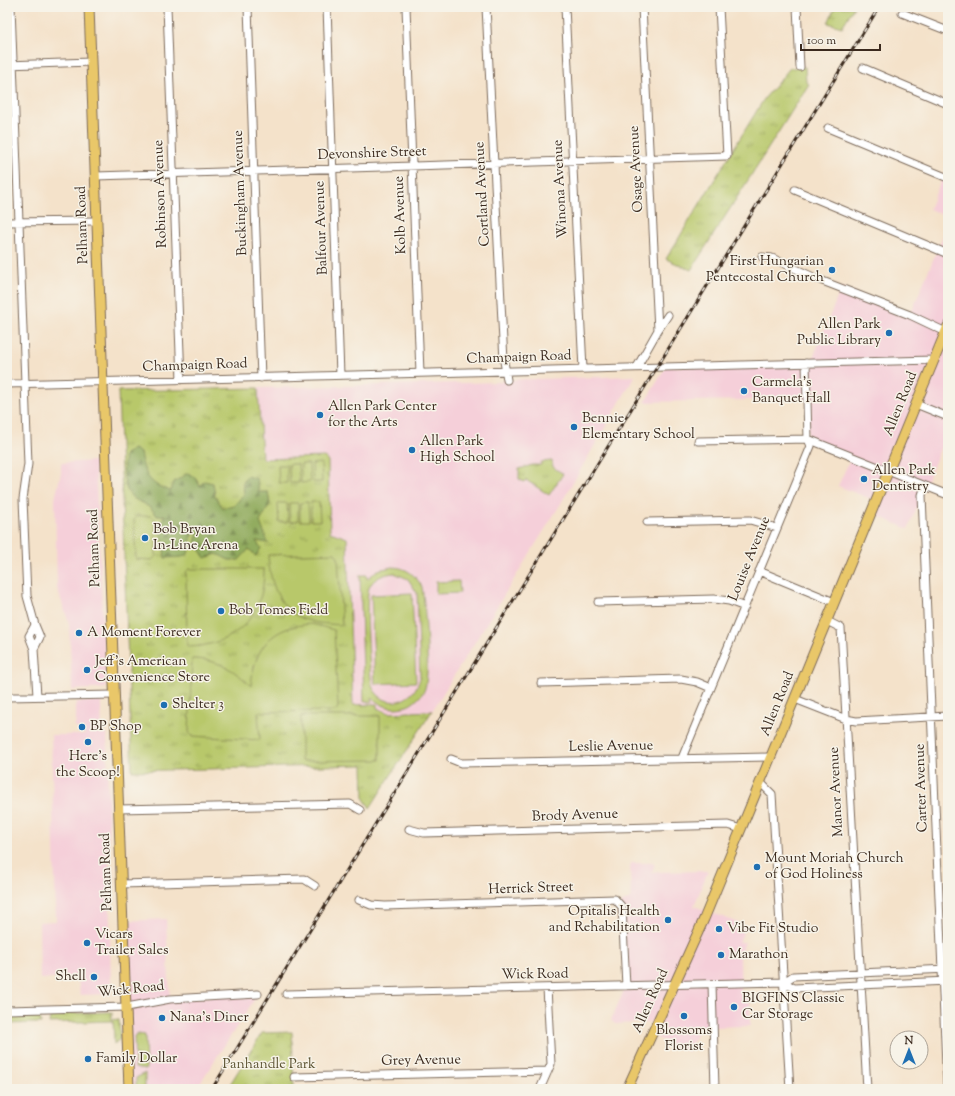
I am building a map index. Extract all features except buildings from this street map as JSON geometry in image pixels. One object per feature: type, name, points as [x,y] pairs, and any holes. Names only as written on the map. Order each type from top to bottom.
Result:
[{"type":"main road","name":"Pelham Road","points":[[89,7],[129,1089]]},
{"type":"main road","name":"Allen Road","points":[[626,1089],[674,985],[761,783],[834,602],[947,330]]},
{"type":"street","points":[[11,7],[10,65],[26,383],[28,464],[23,499],[27,596],[40,637],[34,649]]},
{"type":"street","name":"Robinson Avenue","points":[[167,7],[181,380]]},
{"type":"street","name":"Buckingham Avenue","points":[[248,7],[261,378]]},
{"type":"street","name":"Balfour Avenue","points":[[327,7],[340,376]]},
{"type":"street","name":"Kolb Avenue","points":[[406,7],[420,373]]},
{"type":"street","name":"Cortland Avenue","points":[[486,7],[507,380]]},
{"type":"street","name":"Winona Avenue","points":[[565,7],[583,369]]},
{"type":"street","name":"Osage Avenue","points":[[642,7],[658,330]]},
{"type":"street","name":"Devonshire Street","points":[[96,176],[727,156],[719,7]]},
{"type":"street","points":[[797,7],[800,67]]},
{"type":"street","points":[[902,13],[948,31]]},
{"type":"street","points":[[10,65],[91,62]]},
{"type":"street","points":[[863,68],[948,104]]},
{"type":"street","points":[[828,128],[948,178]]},
{"type":"street","points":[[795,190],[948,254]]},
{"type":"street","points":[[7,222],[97,221]]},
{"type":"street","points":[[762,257],[772,258],[947,330]]},
{"type":"street","points":[[637,367],[668,315]]},
{"type":"street","name":"Champaign Road","points":[[7,384],[934,360]]},
{"type":"street","name":"Louise Avenue","points":[[682,758],[811,446],[808,439],[806,363]]},
{"type":"street","points":[[916,404],[948,417]]},
{"type":"street","points":[[698,441],[808,439],[948,495]]},
{"type":"street","name":"Carter Avenue","points":[[925,486],[922,495],[945,969],[947,1089]]},
{"type":"street","points":[[647,522],[750,520],[777,528]]},
{"type":"street","points":[[759,571],[834,602]]},
{"type":"street","points":[[598,602],[714,599],[729,601],[745,607]]},
{"type":"street","name":"Manor Avenue","points":[[827,622],[841,628],[867,1089]]},
{"type":"street","points":[[35,625],[29,636],[34,649],[37,696]]},
{"type":"street","points":[[541,683],[681,679],[697,682],[711,688]]},
{"type":"street","points":[[7,697],[114,695]]},
{"type":"street","points":[[795,699],[846,719],[856,721],[948,716]]},
{"type":"street","name":"Leslie Avenue","points":[[451,759],[461,763],[771,757]]},
{"type":"street","points":[[761,783],[772,794],[790,1089]]},
{"type":"street","points":[[118,809],[350,804],[360,810]]},
{"type":"street","name":"Brody Avenue","points":[[410,829],[424,833],[728,825],[741,829]]},
{"type":"street","points":[[121,884],[304,879],[315,886]]},
{"type":"street","name":"Herrick Street","points":[[359,900],[371,905],[385,906],[615,899],[622,907],[626,986]]},
{"type":"street","name":"Wick Road","points":[[286,994],[784,982],[793,976],[945,969]]},
{"type":"street","name":"Wick Road","points":[[784,982],[794,988],[945,981]]},
{"type":"street","points":[[712,984],[714,1088]]},
{"type":"street","points":[[540,1089],[548,1071],[551,1058],[547,988]]},
{"type":"street","name":"Wick Road","points":[[7,1010],[127,1007],[170,999],[258,994]]},
{"type":"street","name":"Grey Avenue","points":[[294,1077],[548,1071]]},
{"type":"shaded area","points":[[943,176],[948,178],[948,217],[929,209]]},
{"type":"shaded area","points":[[948,224],[948,429],[908,529],[871,513],[876,501],[838,486],[851,457],[808,439],[807,399],[645,402],[666,367],[811,363],[841,288],[910,315]]},
{"type":"shaded area","points":[[635,376],[560,505],[432,711],[389,713],[377,708],[377,704],[353,705],[347,538],[330,532],[328,461],[324,457],[262,459],[258,388],[503,382],[503,380]]},
{"type":"shaded area","points":[[95,461],[106,688],[72,690],[69,623],[57,588],[55,499],[61,473],[61,463]]},
{"type":"shaded area","points":[[101,701],[102,734],[107,734],[111,994],[80,995],[78,978],[40,979],[39,922],[56,921],[51,735],[86,735],[74,726],[76,723],[76,702]]},
{"type":"shaded area","points":[[630,863],[655,863],[652,872],[708,871],[694,906],[746,926],[739,942],[745,942],[740,955],[741,996],[750,997],[750,1026],[713,1027],[713,1032],[697,1032],[688,1052],[651,1035],[656,1022],[615,1024],[611,1020],[626,986],[620,903],[631,899]]},
{"type":"shaded area","points":[[166,919],[170,999],[258,994],[196,1089],[129,1089],[123,921]]},
{"type":"green space","points":[[835,7],[854,7],[842,27],[828,23]]},
{"type":"green space","points":[[805,67],[806,82],[809,84],[691,270],[666,259],[764,99],[790,68]]},
{"type":"green space","points":[[258,388],[262,459],[325,457],[328,461],[330,532],[347,538],[353,705],[377,704],[377,708],[389,713],[432,711],[370,808],[364,799],[363,765],[132,771],[118,391]]},
{"type":"green space","points":[[134,449],[140,453],[143,467],[149,478],[157,485],[171,491],[174,482],[188,473],[195,477],[200,486],[204,481],[213,483],[215,496],[223,508],[234,506],[244,494],[243,483],[247,476],[257,479],[259,492],[268,492],[270,504],[260,522],[268,543],[256,541],[261,548],[256,556],[249,549],[239,560],[229,560],[217,554],[205,558],[195,543],[198,532],[193,531],[188,554],[182,557],[165,558],[163,541],[159,527],[165,515],[157,516],[144,503],[132,497],[124,480],[125,454]]},
{"type":"green space","points":[[552,461],[553,467],[563,474],[549,495],[526,480],[524,482],[519,479],[519,469],[532,465],[541,465],[541,462]]},
{"type":"green space","points":[[321,463],[322,482],[313,482],[312,464]]},
{"type":"green space","points":[[289,464],[298,464],[299,483],[290,483]]},
{"type":"green space","points":[[301,464],[309,464],[310,482],[301,483]]},
{"type":"green space","points":[[278,465],[287,465],[287,483],[279,483]]},
{"type":"green space","points":[[308,502],[309,521],[300,521],[300,503]]},
{"type":"green space","points":[[311,502],[319,502],[320,521],[311,521]]},
{"type":"green space","points":[[278,503],[287,503],[288,522],[279,522]]},
{"type":"green space","points":[[289,503],[298,503],[298,521],[290,522]]},
{"type":"green space","name":"Bob Bryan In-Line Arena","points":[[137,516],[151,516],[155,519],[156,556],[152,560],[136,559],[134,520]]},
{"type":"green space","points":[[335,553],[338,557],[342,625],[324,624],[297,616],[282,603],[277,594],[271,575],[268,555]]},
{"type":"green space","points":[[392,567],[402,568],[414,575],[422,587],[427,640],[426,683],[424,691],[412,704],[399,708],[386,707],[372,698],[372,702],[364,702],[360,575],[367,575],[367,579],[378,570]],"holes":[[[394,573],[408,579],[417,593],[420,678],[417,686],[406,698],[400,701],[385,700],[373,688],[370,670],[367,607],[369,588],[376,579],[386,574]]]},
{"type":"green space","name":"Bob Tomes Field","points":[[189,569],[264,569],[263,586],[259,601],[252,615],[244,626],[232,635],[219,641],[187,647],[186,572]]},
{"type":"green space","points":[[459,581],[460,593],[436,594],[436,582]]},
{"type":"green space","points":[[412,593],[416,682],[375,684],[371,595]]},
{"type":"green space","points":[[312,624],[334,630],[338,707],[336,711],[258,712],[260,740],[192,736],[189,732],[192,659],[201,659],[224,666],[245,680],[251,686],[256,660],[268,641],[276,634],[286,629]]},
{"type":"green space","points":[[301,716],[380,716],[380,760],[301,761]]},
{"type":"green space","points":[[112,1012],[112,1021],[49,1023],[50,1017],[55,1014]]},
{"type":"green space","points":[[35,1014],[40,1017],[41,1023],[7,1024],[7,1015]]},
{"type":"green space","points":[[113,1019],[119,1020],[120,1039],[114,1044]]},
{"type":"green space","name":"Panhandle Park","points":[[292,1032],[294,1089],[227,1089],[262,1033]]},
{"type":"green space","points":[[138,1034],[145,1035],[146,1070],[135,1068],[134,1037]]},
{"type":"green space","points":[[145,1073],[145,1089],[136,1089],[136,1078]]},
{"type":"railway","points":[[212,1089],[879,7]]},
{"type":"place","name":"First Hungarian Pentecostal Church","points":[[832,270]]},
{"type":"place","name":"Allen Park Public Library","points":[[889,333]]},
{"type":"place","name":"Carmela's Banquet Hall","points":[[744,391]]},
{"type":"place","name":"Allen Park Center for the Arts","points":[[320,415]]},
{"type":"place","name":"Bennie Elementary School","points":[[574,427]]},
{"type":"place","name":"Allen Park High School","points":[[412,450]]},
{"type":"place","name":"Allen Park Dentistry","points":[[864,479]]},
{"type":"place","name":"Bob Bryan In-Line Arena","points":[[145,538]]},
{"type":"place","name":"Bob Tomes Field","points":[[221,611]]},
{"type":"place","name":"A Moment Forever","points":[[79,633]]},
{"type":"place","name":"Jeff's American Convenience Store","points":[[87,670]]},
{"type":"place","name":"Shelter 3","points":[[164,705]]},
{"type":"place","name":"BP Shop","points":[[82,727]]},
{"type":"place","name":"Here's the Scoop!","points":[[88,742]]},
{"type":"place","name":"Mount Moriah Church of God Holiness","points":[[757,867]]},
{"type":"place","name":"Opitalis Health and Rehabilitation","points":[[668,920]]},
{"type":"place","name":"Vibe Fit Studio","points":[[719,929]]},
{"type":"place","name":"Vicars Trailer Sales","points":[[87,943]]},
{"type":"place","name":"Marathon","points":[[721,955]]},
{"type":"place","name":"Shell","points":[[94,977]]},
{"type":"place","name":"BIGFINS Classic Car Storage","points":[[734,1007]]},
{"type":"place","name":"Blossoms Florist","points":[[684,1016]]},
{"type":"place","name":"Nana's Diner","points":[[162,1018]]},
{"type":"place","name":"Family Dollar","points":[[88,1059]]}]
